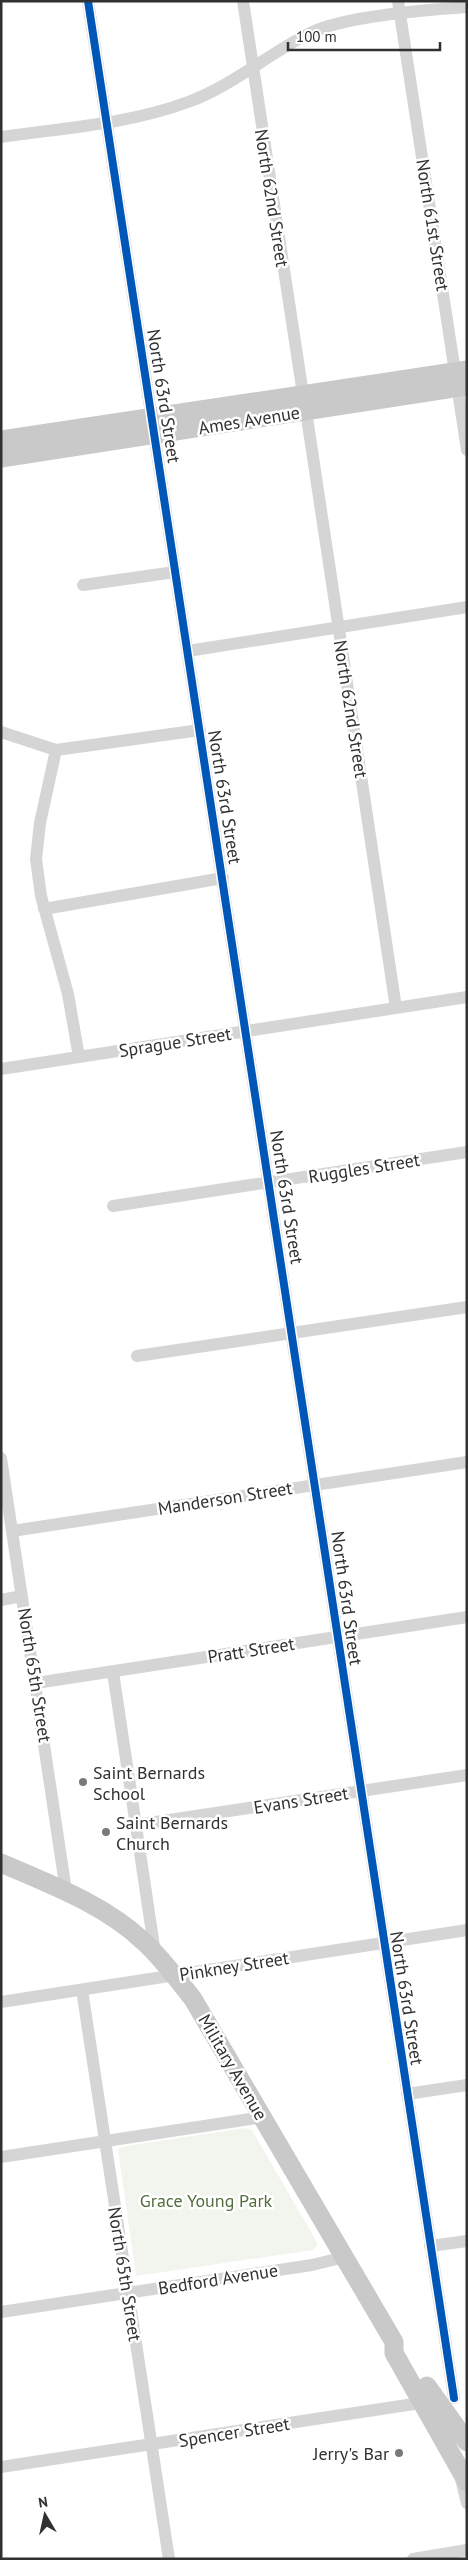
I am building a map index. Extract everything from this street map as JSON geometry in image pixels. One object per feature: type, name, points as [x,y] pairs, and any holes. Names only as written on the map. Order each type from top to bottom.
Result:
[{"type":"main road","name":"Ames Avenue","points":[[1,458],[153,426],[462,379]]},
{"type":"main road","name":"Ames Avenue","points":[[1,440],[153,426]]},
{"type":"main road","name":"Military Avenue","points":[[1,1863],[66,1891],[122,1925],[155,1953],[174,1975],[216,2036],[345,2257],[394,2342],[394,2353],[467,2442]]},
{"type":"main road","name":"Military Avenue","points":[[428,2396],[462,2475]]},
{"type":"street","name":"North 63rd Street","points":[[88,1],[316,1485],[430,2246],[449,2368],[461,2397]]},
{"type":"street","name":"North 62nd Street","points":[[243,1],[396,1008]]},
{"type":"street","points":[[1,137],[107,121],[188,102],[252,68],[312,32],[344,23],[399,8],[467,7]]},
{"type":"street","name":"North 61st Street","points":[[399,8],[462,379],[467,450]]},
{"type":"street","points":[[83,585],[175,572]]},
{"type":"street","points":[[188,651],[467,608]]},
{"type":"street","points":[[1,732],[56,750],[200,730]]},
{"type":"street","points":[[56,750],[37,845],[38,878],[44,909],[68,994],[79,1057]]},
{"type":"street","points":[[44,909],[223,878]]},
{"type":"street","name":"Sprague Street","points":[[1,1069],[467,997]]},
{"type":"street","name":"Ruggles Street","points":[[113,1206],[467,1152]]},
{"type":"street","points":[[137,1356],[467,1307]]},
{"type":"street","name":"North 65th Street","points":[[1,1458],[66,1891]]},
{"type":"street","name":"Manderson Street","points":[[12,1531],[467,1462]]},
{"type":"street","points":[[1,1600],[22,1596]]},
{"type":"street","name":"Pratt Street","points":[[36,1684],[467,1618]]},
{"type":"street","points":[[113,1672],[155,1953]]},
{"type":"street","name":"Evans Street","points":[[136,1825],[467,1775]]},
{"type":"street","name":"Pinkney Street","points":[[1,2002],[467,1930]]},
{"type":"street","name":"North 65th Street","points":[[82,1990],[169,2559]]},
{"type":"street","points":[[407,2094],[467,2085]]},
{"type":"street","points":[[1,2157],[263,2117]]},
{"type":"street","points":[[430,2246],[467,2240]]},
{"type":"street","name":"Bedford Avenue","points":[[1,2312],[312,2265],[345,2257]]},
{"type":"street","points":[[428,2396],[444,2380],[449,2368]]},
{"type":"street","name":"Spencer Street","points":[[1,2467],[151,2444],[428,2396],[461,2397]]},
{"type":"street","points":[[462,2475],[467,2503]]},
{"type":"street","points":[[413,2559],[467,2550]]},
{"type":"green space","name":"Grace Young Park","points":[[245,2128],[252,2130],[318,2244],[313,2250],[136,2276],[118,2149],[126,2146]]},
{"type":"cycle path","points":[[88,1],[454,2398]]},
{"type":"place","name":"Saint Bernards School","points":[[83,1782]]},
{"type":"place","name":"Saint Bernards Church","points":[[106,1832]]},
{"type":"place","name":"Jerry's Bar","points":[[399,2453]]}]
